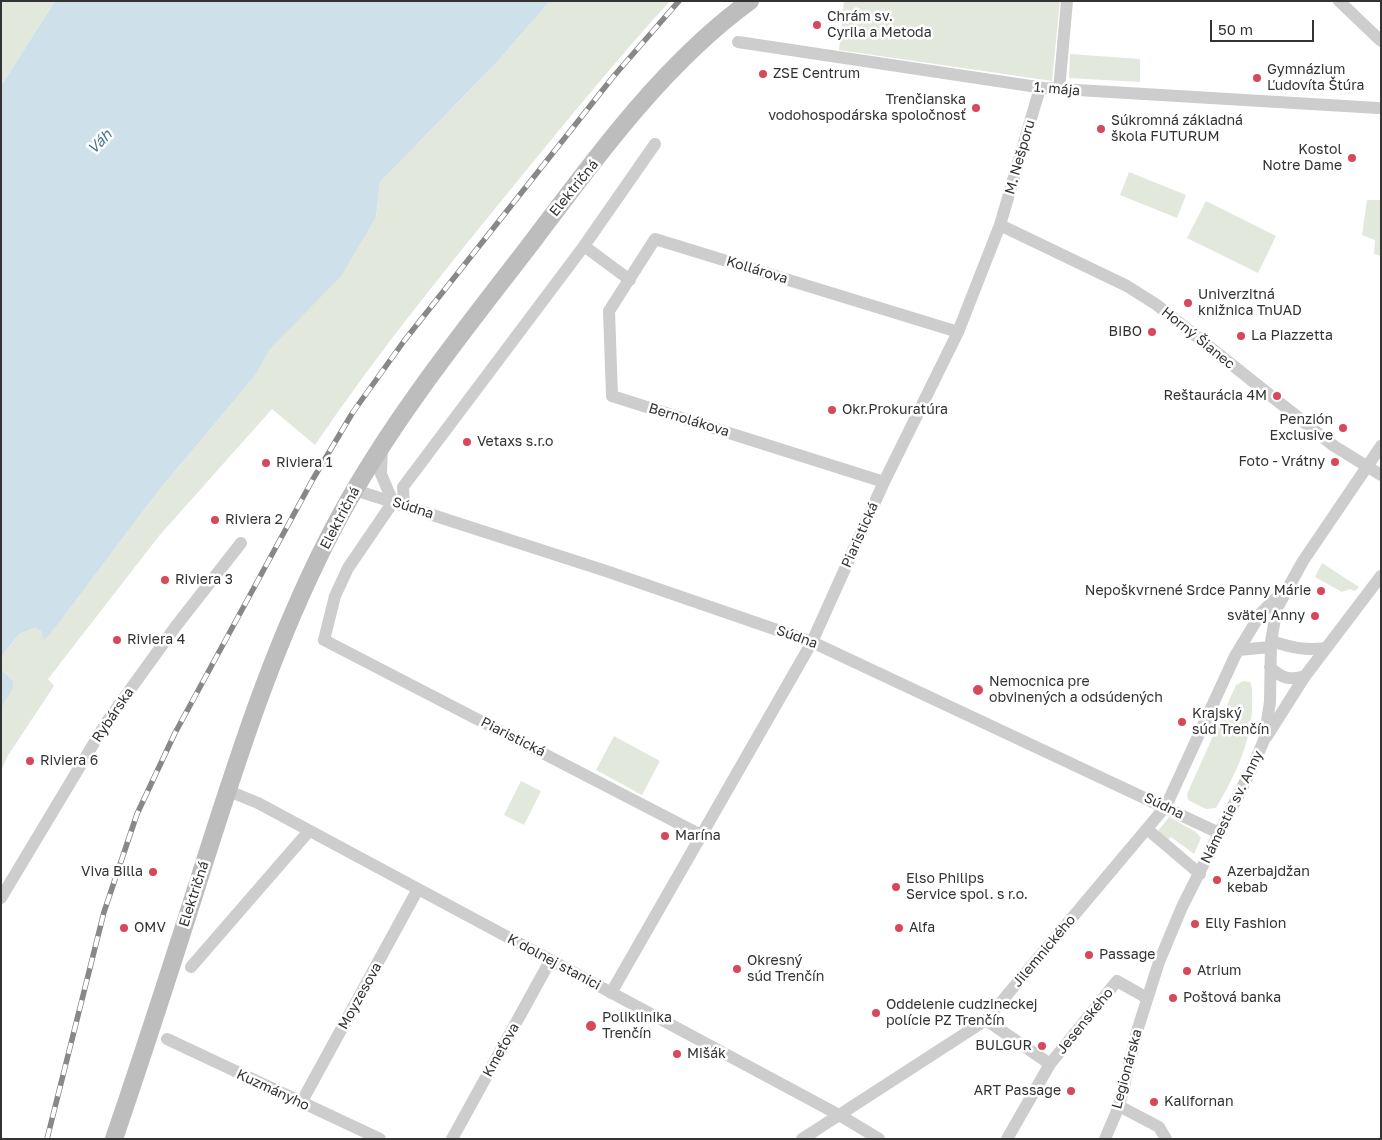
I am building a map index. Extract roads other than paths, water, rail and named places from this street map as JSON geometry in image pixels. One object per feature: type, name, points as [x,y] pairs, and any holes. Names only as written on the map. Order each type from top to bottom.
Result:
[{"type":"main road","name":"Električná","points":[[114,1139],[226,790],[289,624],[324,546],[355,490],[424,385],[560,204],[691,49],[717,25],[750,1]]},
{"type":"street","points":[[1059,90],[1067,1]]},
{"type":"street","points":[[1339,1],[1381,41]]},
{"type":"street","name":"1. mája","points":[[738,42],[1059,90],[1378,108]]},
{"type":"street","name":"M. Nešporu","points":[[1000,225],[1040,88]]},
{"type":"street","points":[[399,504],[403,487],[584,246],[656,144]]},
{"type":"street","name":"Piaristická","points":[[611,993],[812,642],[884,482],[958,332],[1000,225]]},
{"type":"street","name":"Horný Šianec","points":[[1000,225],[1127,286],[1157,305],[1334,446],[1381,474]]},
{"type":"street","name":"Kollárova","points":[[630,280],[655,239],[958,332]]},
{"type":"street","points":[[584,246],[630,280]]},
{"type":"street","name":"Bernolákova","points":[[630,280],[610,311],[612,396],[884,482]]},
{"type":"street","name":"Námestie sv. Anny","points":[[1264,740],[1270,702],[1270,644],[1277,608],[1288,585],[1333,514],[1381,446]]},
{"type":"street","points":[[382,447],[381,474],[399,504]]},
{"type":"street","name":"Súdna","points":[[355,490],[812,642],[1166,806],[1219,833]]},
{"type":"street","name":"Piaristická","points":[[399,504],[348,568],[335,596],[324,640],[702,835]]},
{"type":"street","name":"Rybárska","points":[[1,898],[106,723],[171,633],[241,543]]},
{"type":"street","name":"Námestie sv. Anny","points":[[1146,998],[1174,924],[1264,740],[1305,676],[1381,576]]},
{"type":"street","name":"Námestie sv. Anny","points":[[1166,806],[1219,687],[1239,650],[1261,613],[1288,585]]},
{"type":"street","points":[[1239,650],[1270,644],[1310,650],[1326,648]]},
{"type":"street","points":[[1270,667],[1287,679],[1295,680],[1305,676]]},
{"type":"street","name":"K dolnej stanici","points":[[226,790],[258,804],[418,889],[841,1116],[879,1139]]},
{"type":"street","name":"Jilemnického","points":[[802,1139],[841,1116],[986,1020],[1166,806]]},
{"type":"street","name":"Námestie sv. Anny","points":[[1147,829],[1200,874]]},
{"type":"street","points":[[191,967],[308,831]]},
{"type":"street","name":"Moyzesova","points":[[301,1103],[418,889]]},
{"type":"street","name":"Kmeťova","points":[[452,1139],[550,961]]},
{"type":"street","name":"Jesenského","points":[[1007,1139],[1050,1064],[1117,982],[1146,998]]},
{"type":"street","name":"Legionárska","points":[[1105,1139],[1119,1106],[1146,998]]},
{"type":"street","name":"Jesenského","points":[[986,1020],[1050,1064]]},
{"type":"street","name":"Kuzmányho","points":[[167,1039],[380,1139]]},
{"type":"street","points":[[1119,1106],[1159,1128],[1166,1139]]},
{"type":"water","name":"Váh","points":[[55,1],[550,1],[497,62],[380,182],[376,217],[341,276],[269,350],[254,377],[159,490],[56,627],[44,640],[41,631],[35,628],[19,634],[1,657],[1,86]]},
{"type":"water","points":[[1,660],[2,670],[13,681],[13,689],[1,709]]},
{"type":"railway","points":[[47,1139],[104,912],[137,814],[175,733],[313,479],[353,412],[404,341],[613,77],[679,1]]},
{"type":"place","name":"Chrám sv. Cyrila a Metoda","points":[[817,25]]},
{"type":"place","name":"ZSE Centrum","points":[[763,74]]},
{"type":"place","name":"Gymnázium Ľudovíta Štúra","points":[[1257,78]]},
{"type":"place","name":"Trenčianska vodohospodárska spoločnosť","points":[[976,108]]},
{"type":"place","name":"Súkromná základná škola FUTURUM","points":[[1101,129]]},
{"type":"place","name":"Kostol Notre Dame","points":[[1352,158]]},
{"type":"place","name":"Univerzitná knižnica TnUAD","points":[[1188,303]]},
{"type":"place","name":"BIBO","points":[[1152,332]]},
{"type":"place","name":"La Piazzetta","points":[[1241,336]]},
{"type":"place","name":"Reštaurácia 4M","points":[[1277,396]]},
{"type":"place","name":"Okr.Prokuratúra","points":[[832,410]]},
{"type":"place","name":"Penzión Exclusive","points":[[1343,428]]},
{"type":"place","name":"Vetaxs s.r.o","points":[[467,442]]},
{"type":"place","name":"Foto - Vrátny","points":[[1335,462]]},
{"type":"place","name":"Riviera 1","points":[[266,463]]},
{"type":"place","name":"Riviera 2","points":[[215,520]]},
{"type":"place","name":"Riviera 3","points":[[165,580]]},
{"type":"place","name":"Nepoškvrnené Srdce Panny Márie","points":[[1321,591]]},
{"type":"place","name":"svätej Anny","points":[[1315,616]]},
{"type":"place","name":"Riviera 4","points":[[117,640]]},
{"type":"place","name":"Nemocnica pre obvinených a odsúdených","points":[[978,690]]},
{"type":"place","name":"Krajský súd Trenčín","points":[[1182,722]]},
{"type":"place","name":"Riviera 6","points":[[30,761]]},
{"type":"place","name":"Marína","points":[[665,836]]},
{"type":"place","name":"Viva Billa","points":[[153,872]]},
{"type":"place","name":"Azerbajdžan kebab","points":[[1217,880]]},
{"type":"place","name":"Elso Philips Service spol. s r.o.","points":[[896,887]]},
{"type":"place","name":"Elly Fashion","points":[[1195,924]]},
{"type":"place","name":"OMV","points":[[124,928]]},
{"type":"place","name":"Alfa","points":[[899,928]]},
{"type":"place","name":"Passage","points":[[1089,955]]},
{"type":"place","name":"Okresný súd Trenčín","points":[[737,969]]},
{"type":"place","name":"Atrium","points":[[1187,971]]},
{"type":"place","name":"Poštová banka","points":[[1173,998]]},
{"type":"place","name":"Oddelenie cudzineckej polície PZ Trenčín","points":[[876,1013]]},
{"type":"place","name":"Poliklinika Trenčín","points":[[591,1026]]},
{"type":"place","name":"BULGUR","points":[[1042,1046]]},
{"type":"place","name":"Mišák","points":[[677,1054]]},
{"type":"place","name":"ART Passage","points":[[1071,1091]]},
{"type":"place","name":"Kalifornan","points":[[1154,1102]]}]
